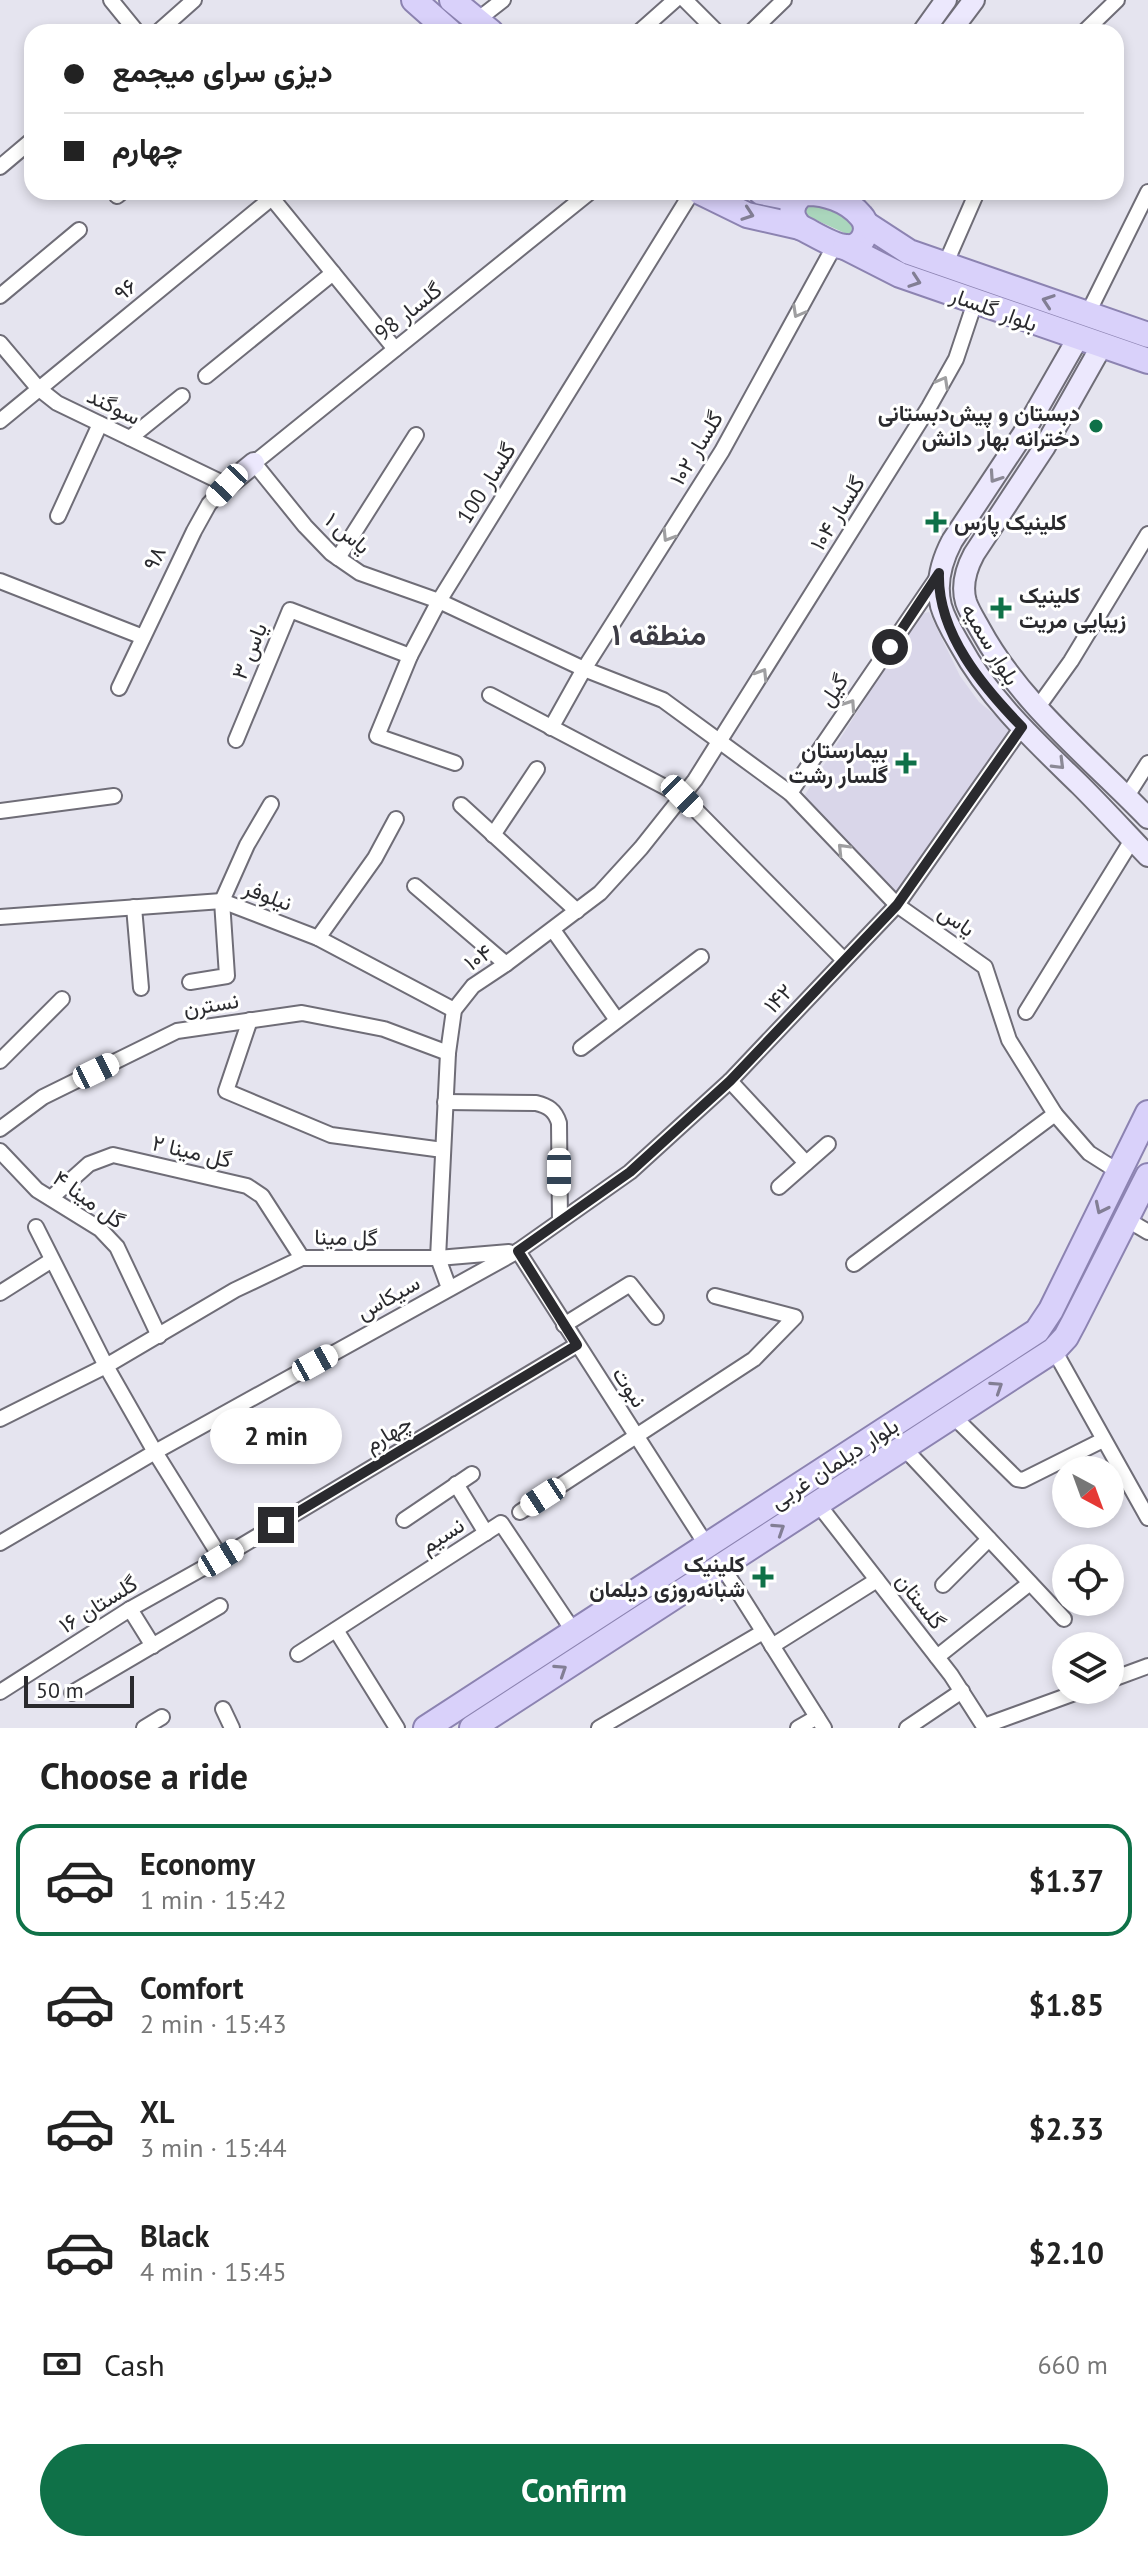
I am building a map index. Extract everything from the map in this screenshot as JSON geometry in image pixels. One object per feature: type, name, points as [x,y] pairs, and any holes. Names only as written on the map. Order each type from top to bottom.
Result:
[{"type":"main road","points":[[414,0],[441,24]]},
{"type":"main road","points":[[452,0],[480,24]]},
{"type":"main road","points":[[929,24],[946,0],[969,6],[956,24]]},
{"type":"main road","points":[[716,200],[747,215],[800,227]]},
{"type":"main road","points":[[798,200],[792,207],[792,215],[800,227]]},
{"type":"main road","name":"بلوار گلسار","points":[[838,200],[857,208],[909,252],[1148,335]]},
{"type":"main road","points":[[840,245],[858,244],[863,239],[866,232],[857,208]]},
{"type":"main road","name":"بلوار گلسار","points":[[800,227],[900,275],[1148,361]]},
{"type":"main road","points":[[939,573],[952,541],[1023,434],[1078,338],[1087,315]]},
{"type":"main road","points":[[1101,347],[1111,324]]},
{"type":"main road","name":"بلوار سمیه","points":[[1101,347],[1044,448],[974,554],[964,577],[966,601],[991,650],[1014,683],[1148,818]]},
{"type":"main road","name":"۹۸","points":[[227,485],[254,463]]},
{"type":"main road","name":"بلوار سمیه","points":[[939,573],[939,591],[948,624],[994,699],[1148,856]]},
{"type":"main road","points":[[1022,727],[1038,707]]},
{"type":"main road","points":[[1109,814],[1127,796]]},
{"type":"main road","name":"بلوار دیلمان غربی","points":[[426,1728],[1037,1331],[1051,1310],[1119,1172],[1142,1139],[1148,1113]]},
{"type":"main road","name":"بلوار دیلمان غربی","points":[[472,1728],[1054,1350],[1066,1337],[1148,1176]]},
{"type":"main road","points":[[500,1680],[514,1701]]},
{"type":"street","points":[[111,0],[130,24]]},
{"type":"street","points":[[167,24],[194,0]]},
{"type":"street","points":[[486,24],[503,0]]},
{"type":"street","points":[[648,24],[675,0]]},
{"type":"street","points":[[685,0],[709,24]]},
{"type":"street","points":[[759,24],[784,0]]},
{"type":"street","points":[[1092,24],[1117,0]]},
{"type":"street","points":[[0,167],[24,147]]},
{"type":"street","points":[[1087,315],[1148,192]]},
{"type":"street","name":"۹۶","points":[[0,421],[265,200]]},
{"type":"street","points":[[277,200],[395,349]]},
{"type":"street","name":"گلسار 98","points":[[254,463],[580,200]]},
{"type":"street","name":"گلسار 100","points":[[455,763],[377,736],[410,656],[439,601],[687,200]]},
{"type":"street","points":[[945,265],[973,200]]},
{"type":"street","points":[[0,296],[79,230]]},
{"type":"street","name":"گلسار ۱۰۲","points":[[551,728],[584,669],[722,451],[840,245]]},
{"type":"street","points":[[206,376],[333,273]]},
{"type":"street","name":"گلسار ۱۰۴","points":[[720,740],[934,398],[956,359],[975,302]]},
{"type":"street","name":"سوگند","points":[[0,343],[38,388],[57,403],[227,485]]},
{"type":"street","points":[[130,438],[182,396]]},
{"type":"street","points":[[58,516],[100,424]]},
{"type":"street","points":[[338,558],[416,435]]},
{"type":"street","name":"یاس ۱","points":[[254,463],[305,526],[338,558],[360,573],[439,601],[584,669]]},
{"type":"street","name":"۹۸","points":[[119,688],[194,531],[209,504],[227,485]]},
{"type":"street","points":[[1038,707],[1071,661],[1148,534]]},
{"type":"street","name":"گیل","points":[[790,793],[939,573]]},
{"type":"street","points":[[0,581],[143,637]]},
{"type":"street","name":"یاس ۳","points":[[236,740],[290,610],[410,656]]},
{"type":"street","name":"یاس","points":[[584,669],[663,700],[720,740],[790,793],[897,905],[985,967],[1009,1040],[1055,1114],[1089,1153],[1119,1172]]},
{"type":"street","points":[[490,695],[682,796],[844,960]]},
{"type":"street","name":"۱۴۲","points":[[518,1251],[630,1172],[730,1081],[897,905],[1022,727]]},
{"type":"street","name":"۱۰۴","points":[[454,1010],[473,986],[600,893],[682,796],[720,740]]},
{"type":"street","points":[[1127,796],[1148,763]]},
{"type":"street","points":[[493,835],[537,769]]},
{"type":"street","points":[[0,811],[114,796]]},
{"type":"street","points":[[190,982],[227,976],[222,901],[247,845],[271,804]]},
{"type":"street","points":[[461,805],[577,911]]},
{"type":"street","points":[[318,938],[375,858],[396,819]]},
{"type":"street","points":[[1026,1012],[1132,840]]},
{"type":"street","points":[[415,886],[506,964]]},
{"type":"street","name":"نیلوفر","points":[[0,917],[222,901],[318,938],[454,1010]]},
{"type":"street","points":[[134,907],[141,988]]},
{"type":"street","points":[[553,930],[617,1020]]},
{"type":"street","points":[[581,1048],[701,957]]},
{"type":"street","points":[[0,1061],[62,999]]},
{"type":"street","points":[[449,1288],[438,1258],[448,1053],[454,1010]]},
{"type":"street","name":"نسترن","points":[[0,1129],[43,1097],[177,1031],[302,1013],[384,1029],[448,1053]]},
{"type":"street","points":[[250,1020],[226,1091],[331,1135],[443,1150]]},
{"type":"street","points":[[730,1081],[806,1163]]},
{"type":"street","points":[[445,1102],[536,1103],[556,1113],[559,1123],[560,1221]]},
{"type":"street","points":[[854,1264],[1055,1114]]},
{"type":"street","points":[[779,1187],[828,1144]]},
{"type":"street","name":"گل مینا ۴","points":[[0,1151],[37,1190],[100,1229],[117,1247],[159,1336]]},
{"type":"street","name":"گل مینا ۲","points":[[51,1198],[89,1164],[113,1155],[247,1186],[262,1196],[302,1258]]},
{"type":"street","points":[[1126,1219],[1148,1232]]},
{"type":"street","points":[[36,1227],[106,1366],[221,1558]]},
{"type":"street","name":"گل مینا","points":[[0,1419],[106,1366],[235,1290],[302,1258],[438,1258],[518,1251]]},
{"type":"street","name":"نبوت","points":[[518,1251],[707,1546]]},
{"type":"street","name":"سیکاس","points":[[0,1543],[155,1452],[518,1251]]},
{"type":"street","points":[[0,1293],[52,1260]]},
{"type":"street","points":[[564,1325],[630,1284],[656,1317]]},
{"type":"street","points":[[520,1512],[754,1359],[795,1317],[715,1296]]},
{"type":"street","name":"چهارم","points":[[221,1558],[577,1345]]},
{"type":"street","points":[[1054,1350],[1148,1518]]},
{"type":"street","points":[[953,1416],[1017,1479],[1023,1480],[1103,1440]]},
{"type":"street","points":[[904,1448],[1064,1619]]},
{"type":"street","points":[[404,1520],[472,1474]]},
{"type":"street","points":[[456,1484],[486,1533]]},
{"type":"street","name":"گلستان","points":[[818,1504],[937,1657],[984,1727]]},
{"type":"street","name":"نسیم","points":[[298,1654],[501,1523],[574,1632]]},
{"type":"street","points":[[943,1585],[989,1539]]},
{"type":"street","name":"گلستان ۱۶","points":[[0,1692],[130,1609],[221,1558]]},
{"type":"street","points":[[722,1566],[820,1723],[798,1728]]},
{"type":"street","points":[[772,1646],[877,1580]]},
{"type":"street","points":[[937,1657],[1030,1583]]},
{"type":"street","points":[[72,1693],[220,1606]]},
{"type":"street","points":[[130,1609],[153,1646]]},
{"type":"street","points":[[336,1630],[397,1728]]},
{"type":"street","points":[[599,1728],[763,1632]]},
{"type":"street","points":[[1124,1675],[1148,1666]]},
{"type":"street","points":[[907,1728],[962,1691]]},
{"type":"street","points":[[984,1727],[1052,1702]]},
{"type":"street","points":[[223,1709],[232,1728]]},
{"type":"street","points":[[144,1728],[162,1717]]},
{"type":"shaded area","name":"بیمارستان گلسار رشت","points":[[929,612],[960,676],[979,702],[1011,728],[900,899],[803,798],[918,615]]},
{"type":"green space","points":[[809,202],[837,209],[856,227],[853,232],[847,234],[807,216],[804,207]]},
{"type":"place","name":"دبستان و پیش‌دبستانی دخترانه بهار دانش","points":[[1096,426]]},
{"type":"place","name":"کلینیک پارس","points":[[936,522]]},
{"type":"place","name":"کلینیک زیبایی مریت","points":[[1001,608]]},
{"type":"place","name":"بیمارستان گلسار رشت","points":[[906,763]]},
{"type":"place","name":"کلینیک شبانه‌روزی دیلمان","points":[[763,1577]]},
{"type":"district","name":"منطقه ۱","points":[[659,633]]},
{"type":"route","points":[[276,1525],[577,1345],[518,1251],[630,1172],[730,1081],[897,905],[1022,727],[994,699],[948,624],[939,591],[939,573],[890,647]]}]
